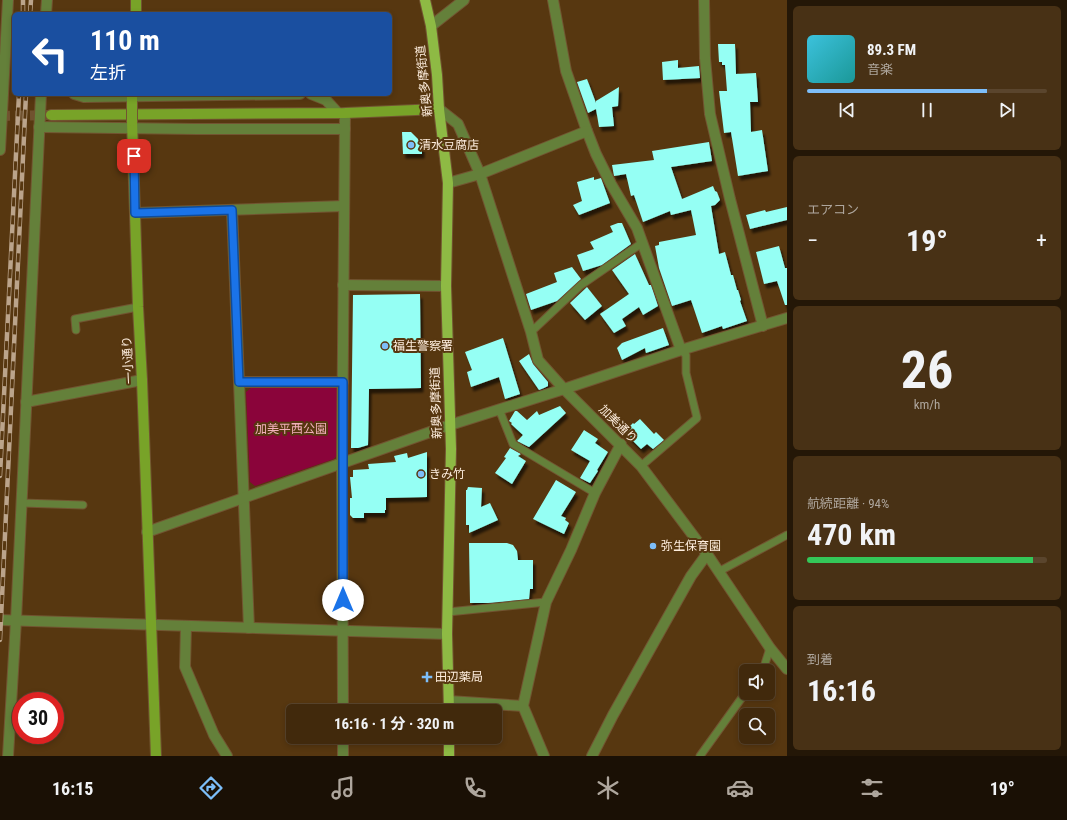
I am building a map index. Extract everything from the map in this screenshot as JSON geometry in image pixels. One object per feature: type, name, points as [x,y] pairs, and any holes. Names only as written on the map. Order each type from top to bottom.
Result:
[{"type":"main road","name":"新奥多摩街道","points":[[425,0],[431,26],[448,183],[446,286],[451,457],[447,634],[449,704]]},
{"type":"main road","points":[[449,744],[449,756]]},
{"type":"street","points":[[0,150],[1,94],[8,0]]},
{"type":"street","points":[[46,12],[47,0]]},
{"type":"street","points":[[136,0],[136,12]]},
{"type":"street","points":[[431,26],[464,0]]},
{"type":"street","points":[[553,0],[566,71],[586,130],[611,184],[637,228],[681,350]]},
{"type":"street","points":[[704,0],[705,58],[710,114],[730,199],[763,326]]},
{"type":"street","points":[[8,756],[22,503],[41,96]]},
{"type":"street","points":[[81,96],[188,96]]},
{"type":"street","points":[[317,96],[326,100],[341,112],[345,129],[342,463],[343,704]]},
{"type":"street","name":"一小通り","points":[[132,97],[138,308],[152,625],[156,756]]},
{"type":"street","points":[[51,115],[341,112],[439,109]]},
{"type":"street","name":"加美通り","points":[[439,109],[458,124],[480,174],[531,332],[538,360],[564,389],[621,444],[641,466],[707,554],[770,648],[787,668]]},
{"type":"street","points":[[39,127],[133,124],[195,129],[345,129]]},
{"type":"street","points":[[448,183],[480,174],[586,130]]},
{"type":"street","points":[[135,213],[344,206]]},
{"type":"street","points":[[232,210],[250,628]]},
{"type":"street","points":[[343,285],[446,286]]},
{"type":"street","points":[[148,532],[450,425],[681,350],[787,318]]},
{"type":"street","points":[[26,402],[142,380]]},
{"type":"street","points":[[239,382],[343,382]]},
{"type":"street","points":[[544,756],[522,706],[546,602],[571,550],[595,493],[621,444]]},
{"type":"street","points":[[592,756],[613,715],[692,576],[707,554]]},
{"type":"street","points":[[0,620],[447,634]]},
{"type":"street","points":[[186,626],[185,667],[214,736],[227,756]]},
{"type":"street","points":[[502,706],[522,706]]},
{"type":"street","points":[[343,744],[343,756]]},
{"type":"lane","points":[[531,332],[581,285],[642,243]]},
{"type":"lane","points":[[76,330],[75,319],[138,308]]},
{"type":"lane","points":[[641,466],[697,418],[686,373],[686,356],[681,350]]},
{"type":"lane","points":[[500,409],[513,444],[595,493]]},
{"type":"lane","points":[[22,503],[83,505]]},
{"type":"lane","points":[[718,572],[787,535]]},
{"type":"lane","points":[[448,612],[546,602]]},
{"type":"lane","points":[[765,664],[770,648]]},
{"type":"lane","points":[[700,756],[740,700]]},
{"type":"green space","name":"加美平西公園","points":[[335,386],[340,392],[339,453],[334,459],[255,486],[250,482],[246,392],[251,388]]},
{"type":"building","points":[[718,44],[735,44],[736,74],[756,73],[758,102],[750,102],[751,132],[762,130],[768,171],[738,176],[731,132],[724,133],[719,91],[727,91],[725,65],[722,65],[722,62],[719,62]]},
{"type":"building","points":[[678,60],[678,68],[699,66],[700,78],[663,80],[662,62]]},
{"type":"building","points":[[587,79],[596,103],[596,101],[619,87],[618,106],[612,107],[614,126],[599,127],[596,109],[588,113],[577,82]]},
{"type":"building","points":[[402,132],[411,132],[422,143],[422,154],[403,154]]},
{"type":"building","points":[[709,142],[712,161],[671,167],[682,199],[713,186],[717,192],[720,200],[715,205],[711,206],[719,254],[725,252],[731,275],[733,275],[747,321],[723,329],[722,326],[702,333],[691,300],[672,306],[659,268],[655,246],[659,245],[659,242],[696,235],[691,210],[671,215],[670,211],[643,222],[634,195],[631,196],[626,174],[614,176],[612,165],[654,160],[652,151]]},
{"type":"building","points":[[594,177],[594,180],[601,178],[610,203],[579,215],[573,205],[582,201],[577,182]]},
{"type":"building","points":[[787,207],[787,220],[750,229],[746,215],[765,210],[766,212]]},
{"type":"building","points":[[622,223],[631,244],[602,265],[583,271],[577,255],[594,249],[590,242],[613,232],[610,226]]},
{"type":"building","points":[[779,246],[785,268],[787,268],[787,305],[785,305],[777,281],[764,284],[756,252]]},
{"type":"building","points":[[635,254],[649,285],[651,285],[658,306],[643,315],[639,307],[622,319],[626,326],[614,333],[600,314],[629,294],[612,270]]},
{"type":"building","points":[[572,267],[581,279],[557,301],[531,310],[526,294],[557,282],[554,273]]},
{"type":"building","points":[[587,287],[602,306],[585,320],[570,303]]},
{"type":"building","points":[[420,294],[421,388],[369,389],[368,445],[358,448],[351,448],[353,295]]},
{"type":"building","points":[[663,328],[669,345],[646,353],[645,348],[622,360],[617,348],[622,343]]},
{"type":"building","points":[[503,338],[520,394],[505,399],[499,377],[471,387],[467,372],[472,370],[465,352]]},
{"type":"building","points":[[529,354],[533,364],[548,382],[548,386],[539,390],[519,361]]},
{"type":"building","points":[[560,406],[566,413],[529,447],[517,441],[523,435],[509,421],[515,411],[527,420],[537,411],[539,415]]},
{"type":"building","points":[[640,419],[654,434],[656,432],[664,440],[653,449],[647,444],[641,449],[624,432],[633,423],[634,424]]},
{"type":"building","points":[[584,430],[598,439],[595,443],[608,452],[590,483],[580,478],[590,461],[571,450]]},
{"type":"building","points":[[510,448],[521,454],[518,456],[526,461],[512,484],[495,473],[506,458],[504,457]]},
{"type":"building","points":[[427,452],[427,497],[386,498],[385,513],[364,513],[364,518],[353,518],[350,515],[350,498],[352,498],[350,477],[353,477],[353,470],[369,469],[368,464],[396,462],[394,456],[407,453],[408,458]]},
{"type":"building","points":[[556,480],[576,492],[561,516],[566,518],[565,520],[569,523],[564,534],[533,519]]},
{"type":"building","points":[[468,487],[482,488],[481,507],[490,503],[498,520],[469,533],[469,525],[466,525],[466,490]]},
{"type":"building","points":[[469,543],[507,543],[513,545],[517,551],[518,560],[533,560],[533,589],[530,589],[529,599],[488,603],[470,603]]},
{"type":"tunnel","points":[[0,116],[51,115]]},
{"type":"railway","points":[[23,0],[23,12]]},
{"type":"railway","points":[[30,12],[31,0]]},
{"type":"railway","points":[[0,476],[19,96]]},
{"type":"railway","points":[[0,640],[26,96]]},
{"type":"place","name":"清水豆腐店","points":[[411,145]]},
{"type":"place","name":"福生警察署","points":[[385,346]]},
{"type":"place","name":"きみ竹","points":[[421,474]]},
{"type":"place","name":"弥生保育園","points":[[653,546]]},
{"type":"place","name":"田辺薬局","points":[[427,677]]},
{"type":"route","points":[[134,156],[135,213],[232,210],[239,382],[343,382],[343,600]]}]
